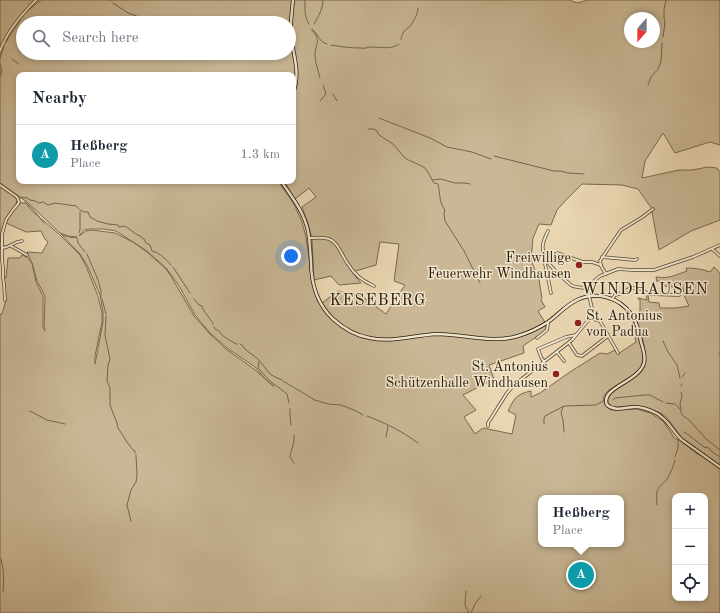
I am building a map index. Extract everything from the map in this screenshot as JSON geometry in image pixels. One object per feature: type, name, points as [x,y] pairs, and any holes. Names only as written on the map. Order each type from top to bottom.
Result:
[{"type":"main road","points":[[291,16],[293,0]]},
{"type":"main road","points":[[295,60],[297,76],[296,86]]},
{"type":"main road","points":[[283,184],[302,212],[307,226],[310,238],[312,281],[319,300],[336,322],[346,329],[364,337],[389,340],[434,334],[497,339],[518,336],[540,326],[548,322],[576,300],[589,296],[601,296],[612,299],[625,307],[635,320],[641,339],[644,359],[643,366],[639,372],[631,379],[608,393],[606,401],[607,405],[613,408],[637,407],[658,414],[665,419],[682,440],[720,467]]},
{"type":"street","points":[[22,16],[36,0]]},
{"type":"street","points":[[0,51],[16,23]]},
{"type":"street","points":[[0,185],[17,198],[19,202],[6,220],[3,229],[3,267],[1,279],[4,284],[5,300]]},
{"type":"street","points":[[606,274],[600,261],[621,230],[653,209]]},
{"type":"street","points":[[548,231],[543,243],[543,249],[545,256],[556,272],[573,287],[590,288]]},
{"type":"street","points":[[310,238],[325,238],[331,240],[356,274],[361,279],[374,286]]},
{"type":"street","points":[[2,248],[22,241]]},
{"type":"street","points":[[488,426],[488,423],[507,393],[514,385],[569,343],[590,318],[593,312],[589,296],[590,288],[594,281],[600,276],[618,269],[654,270],[692,257],[720,245]]},
{"type":"street","points":[[11,246],[27,255]]},
{"type":"street","points":[[712,249],[720,256]]},
{"type":"street","points":[[545,256],[556,253],[583,262],[592,262],[601,266]]},
{"type":"street","points":[[602,257],[637,259]]},
{"type":"street","points":[[548,261],[545,264],[551,293]]},
{"type":"street","points":[[612,299],[615,295],[623,293],[630,288],[642,289],[648,294],[679,295]]},
{"type":"street","points":[[590,318],[600,321],[618,353]]},
{"type":"street","points":[[537,338],[547,330],[548,322]]},
{"type":"street","points":[[544,362],[538,349],[577,334]]},
{"type":"street","points":[[569,343],[577,356],[582,356],[608,336]]},
{"type":"street","points":[[557,352],[564,361]]},
{"type":"shaded area","points":[[0,0],[570,0],[578,3],[586,0],[720,0],[720,145],[710,142],[675,153],[663,133],[645,161],[642,178],[679,170],[692,170],[708,167],[717,168],[720,171],[720,220],[691,231],[659,250],[652,209],[638,189],[622,185],[582,184],[557,210],[551,225],[539,224],[533,238],[531,260],[539,280],[541,300],[545,307],[538,311],[546,324],[546,330],[523,346],[524,353],[489,365],[494,379],[463,395],[476,410],[464,417],[475,434],[483,428],[512,434],[516,415],[508,411],[512,403],[519,395],[531,391],[531,397],[540,393],[600,353],[607,354],[615,350],[618,354],[636,342],[632,324],[634,322],[642,350],[643,359],[641,367],[635,374],[605,394],[603,398],[605,405],[611,410],[637,409],[650,413],[663,421],[674,438],[681,441],[720,469],[720,613],[0,613],[0,314],[2,314],[6,300],[4,278],[6,278],[8,258],[20,258],[22,255],[28,258],[32,263],[27,252],[42,253],[48,242],[41,231],[26,232],[6,223],[12,211],[21,203],[26,203],[31,210],[59,234],[80,255],[86,266],[98,296],[102,313],[102,322],[95,356],[95,364],[103,322],[103,312],[100,295],[87,265],[80,254],[61,234],[75,238],[77,237],[60,233],[27,202],[0,184]],"holes":[[[16,72],[296,72],[296,184],[286,184],[295,199],[309,188],[316,197],[302,207],[312,239],[314,280],[331,276],[339,285],[361,283],[352,272],[376,265],[380,242],[399,244],[394,281],[405,285],[386,314],[363,297],[338,291],[322,303],[318,302],[313,287],[306,237],[302,222],[294,204],[280,184],[16,184]],[[88,229],[116,231],[147,251],[167,269],[179,286],[195,315],[210,333],[227,348],[255,367],[264,378],[226,349],[210,334],[194,316],[166,269],[133,242],[115,233],[92,230],[86,231],[79,236],[84,230]],[[32,263],[37,281],[45,296],[45,331],[43,327],[43,296],[36,282]]]},
{"type":"shaded area","points":[[0,186],[16,198],[17,201],[2,229],[0,242]]},
{"type":"shaded area","points":[[714,267],[720,273],[720,465],[682,438],[667,418],[661,413],[644,407],[611,406],[608,402],[609,397],[613,392],[636,377],[644,367],[645,349],[635,316],[639,316],[640,311],[640,299],[638,298],[647,300],[646,294],[648,295],[649,302],[659,303],[660,308],[689,306],[684,295],[683,288],[665,286],[659,280],[657,282],[656,277],[672,276],[687,271],[686,268],[710,272]]},
{"type":"waterway","points":[[23,16],[41,0]]},
{"type":"waterway","points":[[305,0],[305,9],[309,24]]},
{"type":"waterway","points":[[314,24],[319,16],[323,0]]},
{"type":"waterway","points":[[663,37],[666,0]]},
{"type":"waterway","points":[[113,3],[128,13],[136,16]]},
{"type":"waterway","points":[[401,40],[404,32],[414,20],[418,8]]},
{"type":"waterway","points":[[6,42],[16,26]]},
{"type":"waterway","points":[[312,29],[317,37],[315,58],[320,78]]},
{"type":"waterway","points":[[312,30],[324,43],[327,44]]},
{"type":"waterway","points":[[648,85],[651,77],[658,69],[661,62],[662,43]]},
{"type":"waterway","points":[[331,46],[386,48],[399,44]]},
{"type":"waterway","points":[[0,58],[4,46]]},
{"type":"waterway","points":[[12,59],[19,64]]},
{"type":"waterway","points":[[0,64],[2,71],[0,76]]},
{"type":"waterway","points":[[320,101],[326,94],[323,85]]},
{"type":"waterway","points":[[333,94],[337,101]]},
{"type":"waterway","points":[[379,118],[430,138],[447,147],[472,152],[491,159]]},
{"type":"waterway","points":[[368,129],[376,130],[379,135],[393,144],[408,160]]},
{"type":"waterway","points":[[494,156],[554,171],[584,174]]},
{"type":"waterway","points":[[409,160],[425,168],[434,183],[438,184],[441,201],[445,210],[445,221],[464,251],[480,283]]},
{"type":"waterway","points":[[432,180],[441,179],[455,183],[470,184]]},
{"type":"waterway","points":[[0,183],[20,197],[39,203],[43,202],[48,205],[55,203],[76,206],[82,211],[88,212],[90,217],[97,221],[118,225],[119,227],[125,226],[144,239],[146,243],[150,245],[152,251],[163,256],[171,265]]},
{"type":"waterway","points":[[25,202],[33,209],[44,223]]},
{"type":"waterway","points":[[79,233],[80,212]]},
{"type":"waterway","points":[[77,238],[78,243],[85,252]]},
{"type":"waterway","points":[[87,254],[98,280],[101,297]]},
{"type":"waterway","points":[[173,267],[190,293]]},
{"type":"waterway","points":[[102,299],[106,314]]},
{"type":"waterway","points":[[194,299],[199,305],[202,306],[213,324]]},
{"type":"waterway","points":[[106,316],[105,335],[110,359],[107,381],[110,388],[110,405],[118,428],[135,453]]},
{"type":"waterway","points":[[214,327],[223,336],[237,344]]},
{"type":"waterway","points":[[663,341],[668,352],[677,365],[680,378]]},
{"type":"waterway","points":[[240,344],[258,359],[270,374],[282,380]]},
{"type":"waterway","points":[[259,362],[258,368],[270,381],[287,394],[289,403]]},
{"type":"waterway","points":[[682,377],[685,373]]},
{"type":"waterway","points":[[283,381],[315,400],[328,404],[341,405],[363,415]]},
{"type":"waterway","points":[[681,392],[682,395],[680,404],[682,415],[689,420],[706,439],[720,450]]},
{"type":"waterway","points":[[613,400],[615,398],[650,395],[663,402]]},
{"type":"waterway","points":[[544,424],[545,416],[562,407],[596,405],[603,401]]},
{"type":"waterway","points":[[666,403],[675,404],[680,409]]},
{"type":"waterway","points":[[563,407],[561,413],[564,432]]},
{"type":"waterway","points":[[290,409],[291,425]]},
{"type":"waterway","points":[[30,411],[47,420],[65,424]]},
{"type":"waterway","points":[[367,416],[380,421],[418,443]]},
{"type":"waterway","points":[[386,437],[388,426]]},
{"type":"waterway","points":[[684,432],[720,457]]},
{"type":"waterway","points":[[294,435],[290,457],[294,463]]},
{"type":"waterway","points":[[675,457],[678,448],[678,440]]},
{"type":"waterway","points":[[131,521],[127,505],[131,490],[136,482],[136,455]]},
{"type":"waterway","points":[[657,505],[658,490],[667,479],[675,460]]},
{"type":"waterway","points":[[1,559],[4,575],[3,592]]},
{"type":"waterway","points":[[466,591],[465,605],[469,613]]},
{"type":"waterway","points":[[471,613],[481,596]]},
{"type":"place","name":"Freiwillige Feuerwehr Windhausen","points":[[579,265]]},
{"type":"place","name":"St. Antonius von Padua","points":[[578,323]]},
{"type":"place","name":"St. Antonius Schützenhalle Windhausen","points":[[556,374]]},
{"type":"place","name":"Heßberg","points":[[581,575]]},
{"type":"district","name":"WINDHAUSEN","points":[[645,288]]},
{"type":"district","name":"KESEBERG","points":[[378,299]]}]
